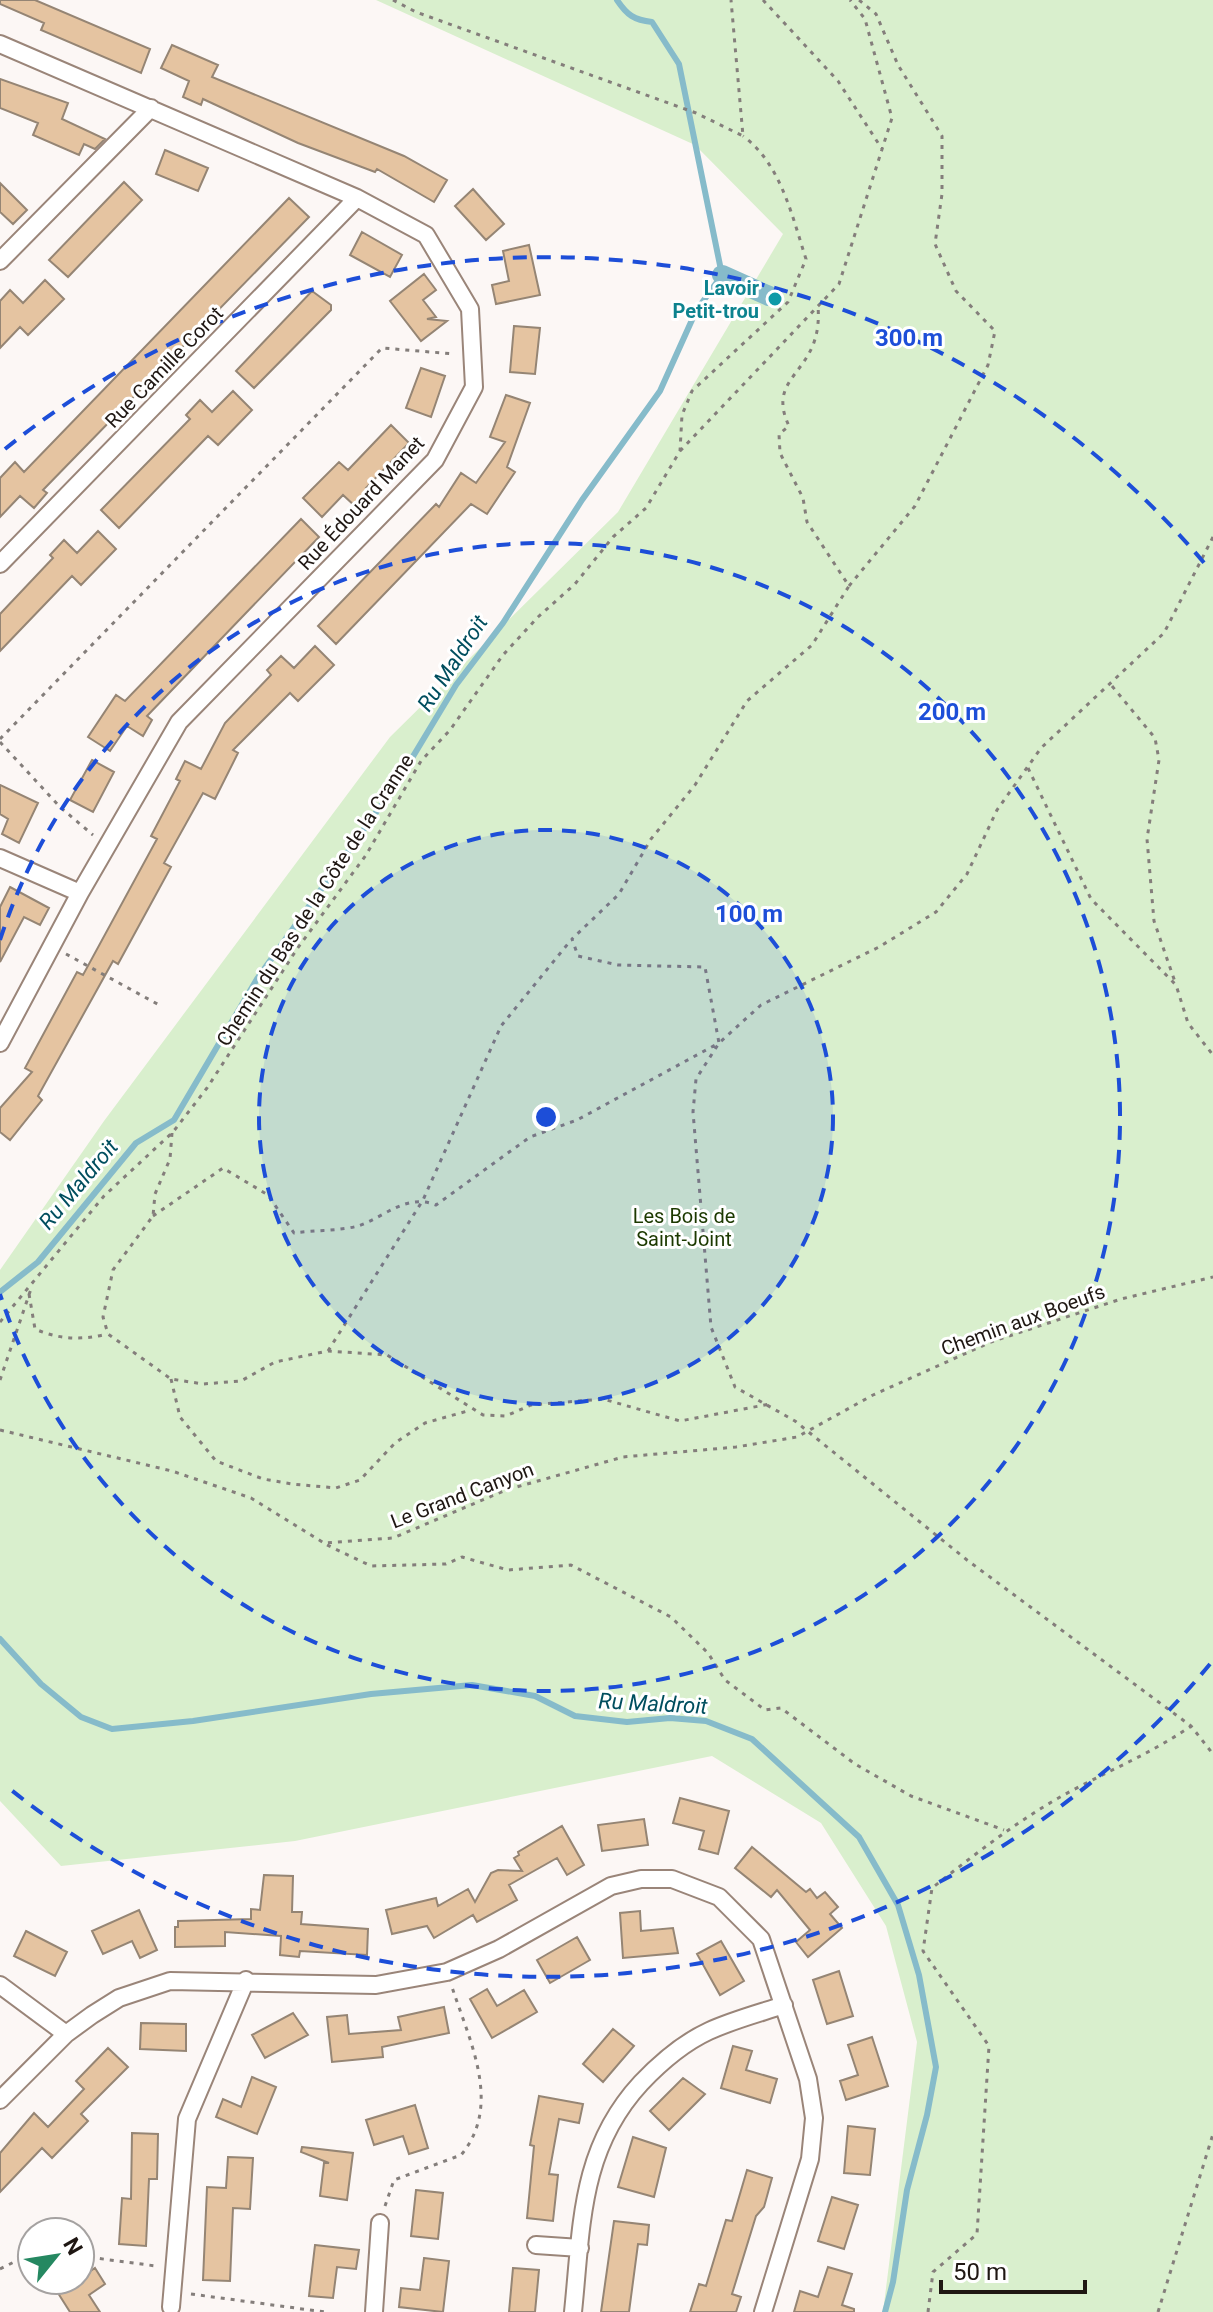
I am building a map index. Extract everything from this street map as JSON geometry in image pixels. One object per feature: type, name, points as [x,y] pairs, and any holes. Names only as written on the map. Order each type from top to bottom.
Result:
[{"type":"street","name":"Rue Édouard Manet","points":[[0,44],[357,198],[426,235],[470,309],[474,387],[435,460],[179,722],[80,893],[0,1043]]},
{"type":"street","points":[[0,261],[151,108]]},
{"type":"street","name":"Rue Camille Corot","points":[[0,564],[357,198]]},
{"type":"street","points":[[0,858],[80,893]]},
{"type":"street","points":[[0,2100],[66,2034],[119,1998],[170,1981],[246,1980],[376,1985],[447,1972],[499,1949],[611,1886],[641,1879],[672,1879],[719,1897],[761,1939],[808,2079],[814,2118],[810,2159],[763,2312]]},
{"type":"street","points":[[171,2299],[187,2119],[246,1980]]},
{"type":"street","points":[[0,1985],[66,2034]]},
{"type":"street","points":[[573,2312],[584,2197],[598,2147],[619,2106],[660,2062],[708,2031],[784,2005]]},
{"type":"street","points":[[374,2312],[380,2223]]},
{"type":"street","points":[[536,2245],[580,2248]]},
{"type":"path","points":[[393,0],[416,12],[696,113],[743,136]]},
{"type":"path","points":[[731,0],[743,136]]},
{"type":"path","points":[[763,0],[838,81],[882,149]]},
{"type":"path","points":[[680,451],[839,284],[892,118],[865,19],[850,0]]},
{"type":"path","points":[[328,1351],[423,1200],[501,1026],[572,939],[619,894],[651,839],[695,785],[747,701],[812,645],[849,586],[915,506],[988,365],[995,331],[956,291],[935,244],[942,194],[942,136],[898,65],[876,14],[859,0]]},
{"type":"path","name":"Chemin du Bas de la Côte de la Cranne","points":[[0,1322],[104,1196],[173,1132],[232,1054],[261,1002],[366,855],[421,761],[450,730],[503,655],[538,617],[575,584],[613,537],[646,508],[680,451],[682,415],[692,391],[788,302],[806,259],[775,173],[758,147],[743,136]]},
{"type":"path","points":[[818,306],[819,324],[813,347],[783,389],[784,415],[789,426],[779,434],[780,453],[803,498],[807,522],[849,586]]},
{"type":"path","points":[[106,847],[60,807],[0,740],[382,348],[472,356]]},
{"type":"path","points":[[770,1404],[680,1421],[603,1399],[531,1405],[506,1416],[483,1415],[387,1355],[328,1351],[275,1362],[241,1381],[203,1384],[171,1379],[108,1334],[103,1317],[113,1270],[153,1216],[223,1168],[268,1195],[294,1233],[359,1225],[391,1208],[423,1200],[436,1205],[530,1137],[577,1120],[719,1043],[761,1005],[879,947],[936,912],[967,874],[997,810],[1041,748],[1112,685],[1164,633],[1213,537]]},
{"type":"path","points":[[1112,685],[1155,738],[1159,760],[1147,839],[1154,921],[1188,1023],[1213,1055]]},
{"type":"path","points":[[1028,768],[1091,899],[1176,985]]},
{"type":"path","points":[[572,939],[578,956],[618,965],[705,967],[719,1043],[696,1079],[693,1112],[711,1327],[735,1387],[770,1404],[967,1560],[1191,1726],[1213,1754]]},
{"type":"path","points":[[52,945],[161,1006]]},
{"type":"path","points":[[153,1216],[155,1194],[170,1159],[173,1132]]},
{"type":"path","name":"Chemin aux Boeufs","points":[[806,1431],[873,1395],[991,1342],[1121,1299],[1213,1277]]},
{"type":"path","points":[[0,1380],[33,1282]]},
{"type":"path","points":[[29,1294],[35,1329],[51,1337],[83,1339],[108,1334]]},
{"type":"path","points":[[171,1379],[180,1417],[216,1461],[263,1479],[292,1484],[336,1488],[360,1480],[395,1443],[425,1423],[471,1410]]},
{"type":"path","points":[[0,1430],[172,1471],[251,1498],[324,1543],[371,1566],[446,1564],[462,1557],[508,1570],[571,1565],[671,1617],[708,1653],[725,1680],[765,1710],[781,1708],[855,1764],[911,1796],[1004,1830]]},
{"type":"path","name":"Le Grand Canyon","points":[[324,1543],[393,1538],[506,1490],[623,1457],[736,1447],[797,1437],[806,1431]]},
{"type":"path","points":[[928,2312],[933,2272],[977,2234],[989,2046],[923,1951],[932,1888],[1004,1830],[1073,1790],[1149,1755],[1191,1726]]},
{"type":"path","points":[[380,2223],[394,2180],[461,2155],[478,2124],[482,2079],[447,1972]]},
{"type":"path","points":[[1158,2312],[1213,2134]]},
{"type":"path","points":[[96,2258],[173,2268]]},
{"type":"path","points":[[171,2299],[325,2312]]},
{"type":"green space","name":"Les Bois de Saint-Joint","points":[[376,0],[1213,0],[1213,2312],[883,2312],[917,2042],[886,1926],[821,1823],[712,1756],[295,1841],[61,1866],[0,1801],[0,1270],[104,1121],[390,737],[618,512],[783,234],[695,145]]},
{"type":"building","points":[[0,0],[35,0],[150,49],[141,73],[41,30],[44,23],[0,4]]},
{"type":"building","points":[[172,45],[218,65],[212,77],[404,156],[447,180],[434,202],[377,169],[375,172],[298,143],[203,99],[201,105],[183,97],[189,81],[161,68]]},
{"type":"building","points":[[0,79],[68,103],[62,119],[105,139],[95,149],[84,144],[79,155],[33,135],[38,123],[0,108]]},
{"type":"building","points":[[165,150],[208,168],[198,191],[156,174]]},
{"type":"building","points":[[124,182],[142,200],[68,277],[49,260]]},
{"type":"building","points":[[0,183],[27,210],[13,224],[0,212]]},
{"type":"building","points":[[473,189],[504,224],[486,240],[455,206]]},
{"type":"building","points":[[289,198],[309,217],[43,490],[47,493],[34,508],[20,496],[0,517],[0,478],[15,462],[24,472]]},
{"type":"building","points":[[362,232],[402,255],[390,277],[350,255]]},
{"type":"building","points":[[529,245],[540,295],[496,304],[492,285],[509,281],[503,251]]},
{"type":"building","points":[[424,274],[436,290],[423,300],[436,317],[427,319],[447,321],[421,341],[390,301]]},
{"type":"building","points":[[45,280],[64,299],[28,335],[20,327],[0,348],[0,301],[10,290],[23,303]]},
{"type":"building","points":[[312,291],[331,305],[331,310],[254,388],[236,371]]},
{"type":"building","points":[[514,326],[540,328],[535,374],[510,372]]},
{"type":"building","points":[[421,368],[445,376],[431,417],[406,408]]},
{"type":"building","points":[[233,391],[252,410],[218,445],[208,436],[119,528],[101,510],[190,419],[186,415],[200,400],[212,412]]},
{"type":"building","points":[[506,395],[530,403],[507,467],[515,472],[487,514],[471,504],[336,644],[318,626],[436,504],[439,507],[461,473],[476,483],[505,442],[490,437]]},
{"type":"building","points":[[391,425],[409,443],[366,488],[370,492],[356,507],[343,495],[322,517],[303,498],[339,462],[348,470]]},
{"type":"building","points":[[301,519],[319,537],[147,716],[152,720],[143,736],[127,726],[110,751],[88,737],[116,695],[125,701]]},
{"type":"building","points":[[98,531],[116,549],[81,585],[72,576],[0,651],[0,614],[53,558],[50,555],[64,540],[77,553]]},
{"type":"building","points":[[315,646],[334,665],[298,701],[290,693],[233,750],[238,753],[215,799],[203,793],[164,863],[171,867],[118,964],[113,961],[38,1096],[42,1100],[10,1140],[0,1132],[0,1108],[32,1072],[25,1068],[77,972],[83,975],[157,839],[151,836],[180,781],[176,779],[185,761],[201,769],[225,723],[271,675],[267,670],[281,656],[294,668]]},
{"type":"building","points":[[92,760],[114,772],[93,812],[70,800]]},
{"type":"building","points":[[0,785],[38,803],[19,843],[2,834],[8,819],[0,814]]},
{"type":"building","points":[[10,887],[49,908],[40,925],[24,917],[0,962],[0,907]]},
{"type":"building","points":[[680,1798],[729,1811],[718,1854],[699,1849],[704,1831],[673,1823]]},
{"type":"building","points":[[644,1819],[648,1845],[602,1851],[598,1825]]},
{"type":"building","points":[[562,1826],[584,1865],[567,1875],[557,1858],[509,1885],[517,1900],[477,1922],[473,1915],[434,1938],[427,1926],[392,1934],[386,1910],[436,1898],[438,1906],[468,1889],[475,1902],[491,1873],[498,1870],[522,1871],[514,1858],[519,1855],[518,1852]]},
{"type":"building","points":[[752,1847],[806,1892],[810,1889],[817,1898],[825,1892],[838,1907],[830,1914],[842,1928],[808,1957],[796,1942],[810,1930],[777,1890],[771,1897],[735,1868]]},
{"type":"building","points":[[264,1875],[293,1876],[292,1912],[302,1912],[301,1924],[368,1929],[367,1955],[300,1951],[299,1957],[280,1955],[281,1936],[225,1932],[225,1946],[175,1947],[178,1921],[251,1919],[251,1909],[260,1910]]},
{"type":"building","points":[[139,1910],[157,1950],[140,1958],[132,1941],[103,1954],[92,1931]]},
{"type":"building","points":[[640,1911],[641,1931],[673,1928],[678,1953],[623,1958],[620,1913]]},
{"type":"building","points":[[26,1931],[67,1952],[55,1976],[14,1956]]},
{"type":"building","points":[[577,1937],[590,1960],[550,1983],[537,1960]]},
{"type":"building","points":[[721,1941],[744,1981],[720,1995],[697,1954]]},
{"type":"building","points":[[839,1971],[853,2016],[827,2024],[813,1980]]},
{"type":"building","points":[[487,1989],[497,2006],[524,1990],[537,2012],[492,2038],[470,1999]]},
{"type":"building","points":[[444,2007],[449,2033],[382,2047],[383,2057],[332,2062],[327,2017],[347,2015],[349,2034],[401,2030],[398,2017]]},
{"type":"building","points":[[293,2013],[308,2035],[265,2058],[252,2035]]},
{"type":"building","points":[[141,2023],[186,2024],[186,2051],[140,2049]]},
{"type":"building","points":[[613,2029],[634,2046],[603,2082],[583,2064]]},
{"type":"building","points":[[872,2037],[888,2086],[846,2100],[840,2081],[858,2075],[848,2045]]},
{"type":"building","points":[[733,2046],[752,2051],[746,2070],[777,2079],[770,2103],[721,2088]]},
{"type":"building","points":[[108,2048],[128,2067],[81,2114],[88,2121],[52,2158],[42,2148],[0,2192],[0,2153],[34,2113],[48,2127],[84,2089],[76,2081]]},
{"type":"building","points":[[252,2077],[276,2087],[257,2134],[216,2117],[223,2099],[241,2107]]},
{"type":"building","points":[[683,2078],[705,2094],[669,2130],[650,2111]]},
{"type":"building","points":[[539,2096],[583,2104],[579,2123],[559,2119],[549,2174],[558,2175],[553,2221],[527,2218],[534,2146],[530,2145]]},
{"type":"building","points":[[415,2105],[428,2148],[409,2154],[403,2136],[374,2145],[366,2120]]},
{"type":"building","points":[[848,2126],[875,2129],[870,2175],[844,2173]]},
{"type":"building","points":[[132,2133],[158,2134],[157,2179],[149,2179],[146,2246],[119,2244],[122,2198],[131,2199]]},
{"type":"building","points":[[633,2137],[666,2148],[654,2197],[618,2187]]},
{"type":"building","points":[[302,2147],[353,2153],[347,2200],[320,2196],[324,2163],[329,2163],[301,2152]]},
{"type":"building","points":[[228,2157],[253,2158],[250,2209],[233,2208],[230,2281],[203,2280],[207,2187],[226,2188]]},
{"type":"building","points":[[747,2170],[772,2178],[764,2207],[756,2216],[732,2294],[741,2297],[736,2312],[690,2312],[699,2284],[706,2286],[726,2220],[732,2221]]},
{"type":"building","points":[[416,2190],[443,2193],[438,2239],[411,2236]]},
{"type":"building","points":[[832,2197],[858,2205],[844,2249],[818,2241]]},
{"type":"building","points":[[614,2221],[649,2225],[647,2245],[638,2244],[629,2312],[601,2312]]},
{"type":"building","points":[[315,2245],[359,2250],[356,2269],[337,2267],[333,2298],[309,2296]]},
{"type":"building","points":[[424,2258],[449,2261],[443,2312],[399,2307],[401,2288],[420,2290]]},
{"type":"building","points":[[828,2267],[852,2274],[842,2305],[854,2309],[854,2312],[794,2312],[800,2291],[818,2297]]},
{"type":"building","points":[[513,2268],[539,2270],[535,2312],[509,2312]]},
{"type":"building","points":[[96,2270],[105,2284],[96,2290]]},
{"type":"building","points":[[60,2296],[90,2296],[100,2312],[70,2312]]},
{"type":"waterway","name":"Ru Maldroit","points":[[0,1292],[38,1262],[136,1143],[174,1120],[257,979],[397,783],[456,685],[503,623],[582,500],[660,391],[696,311],[722,275],[679,64],[652,22],[632,16],[617,0]]},
{"type":"waterway","points":[[722,275],[769,296]]},
{"type":"waterway","name":"Ru Maldroit","points":[[0,1639],[41,1684],[81,1717],[112,1729],[193,1721],[371,1694],[472,1685],[535,1696],[575,1716],[627,1722],[670,1718],[706,1721],[752,1739],[859,1837],[898,1905],[919,1975],[936,2067],[907,2190],[893,2282],[885,2312]]},
{"type":"place","name":"Lavoir Petit-trou","points":[[775,299]]}]
